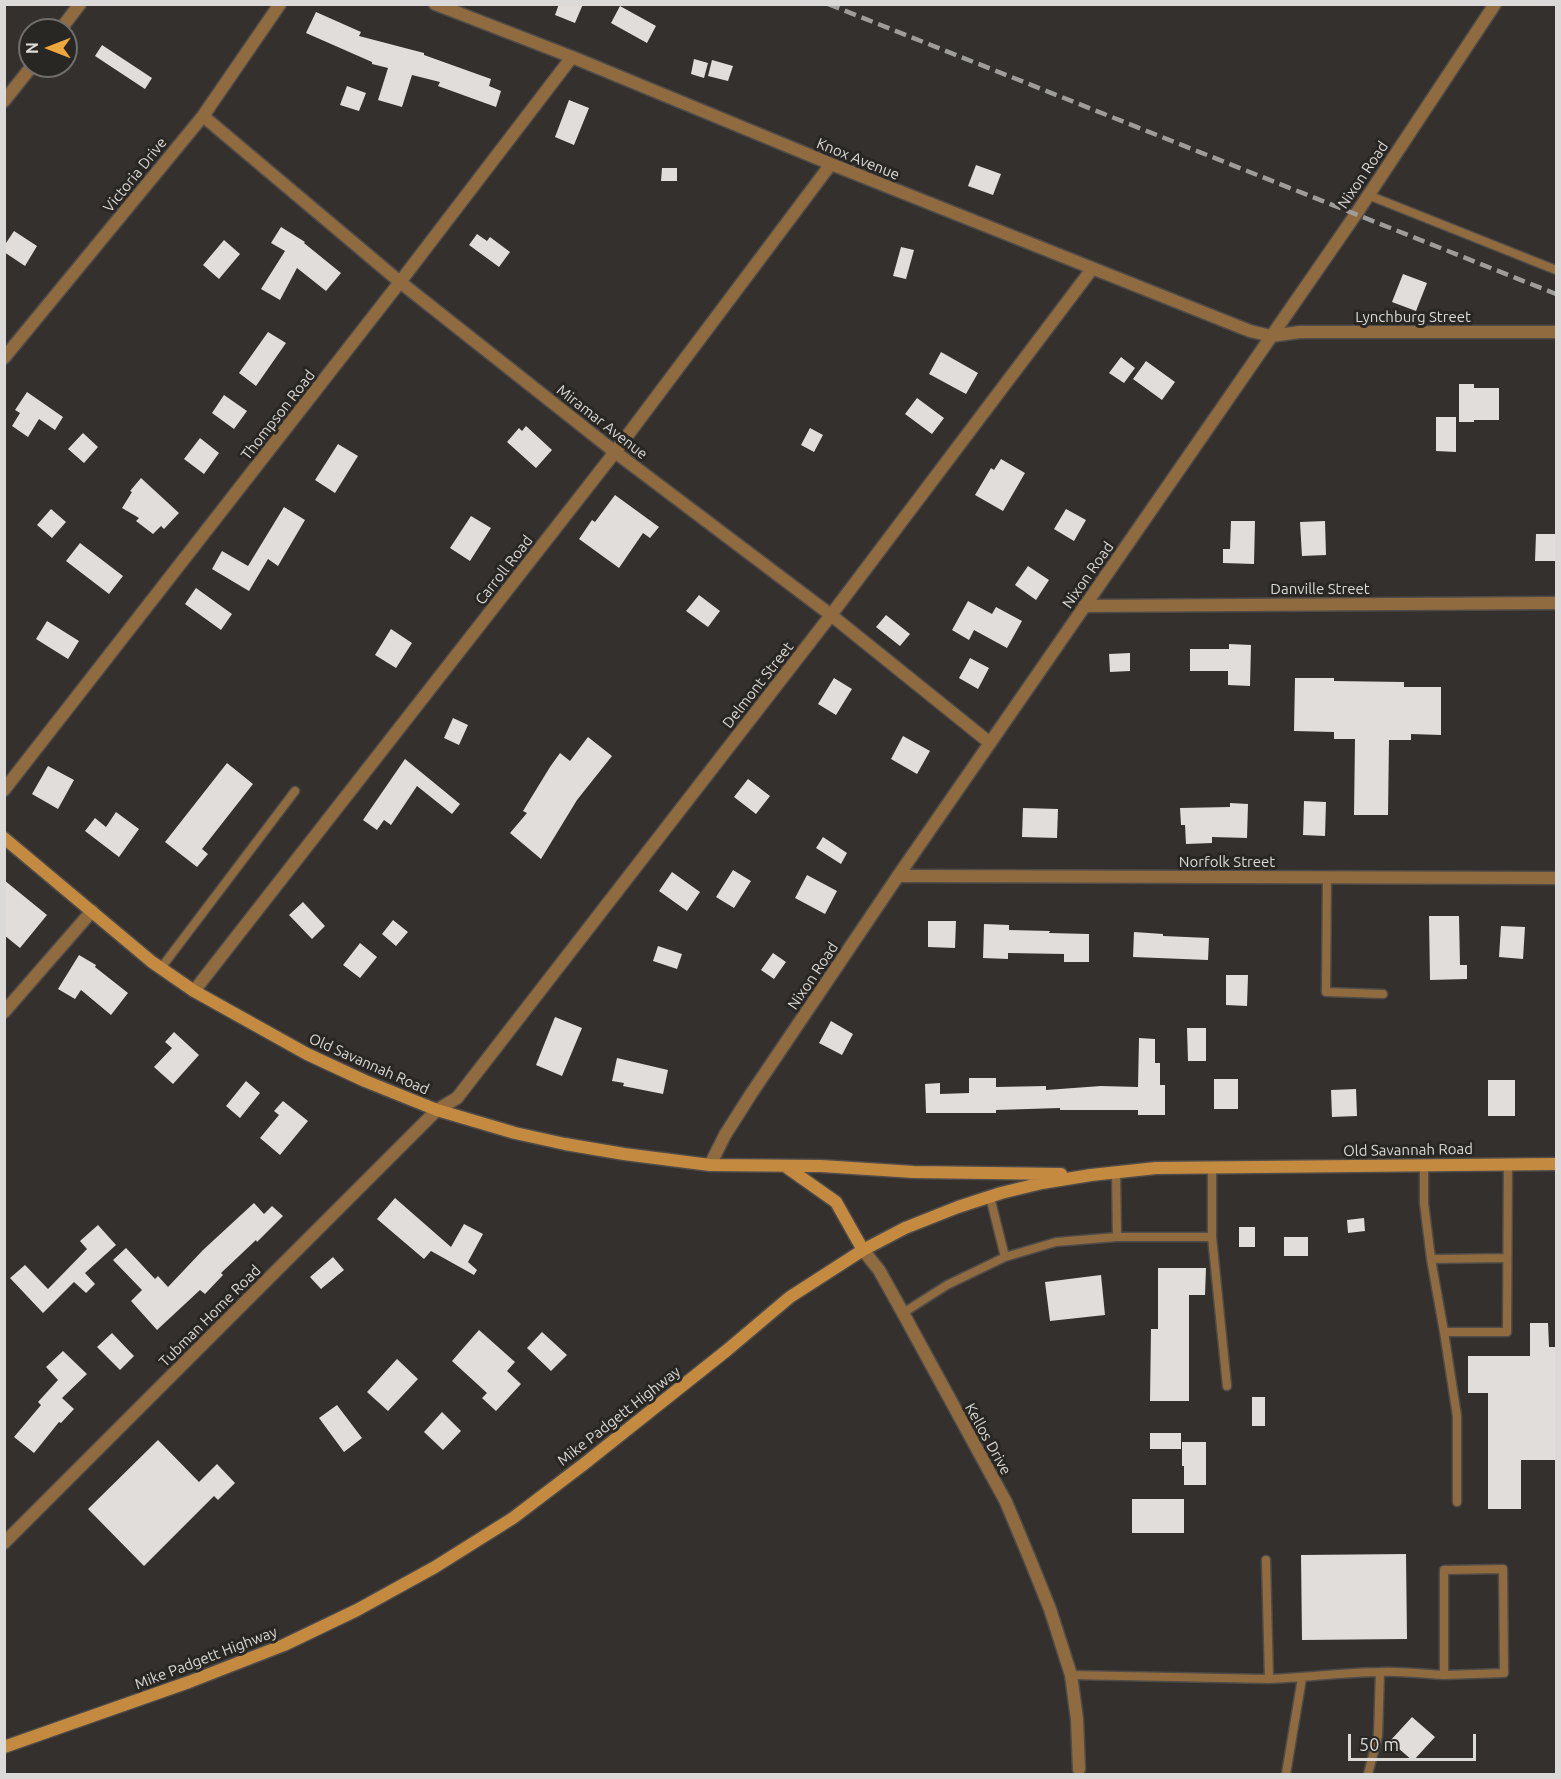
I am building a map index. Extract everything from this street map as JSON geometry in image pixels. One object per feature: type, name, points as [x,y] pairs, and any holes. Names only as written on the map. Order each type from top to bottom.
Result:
[{"type":"main road","name":"Old Savannah Road","points":[[4,838],[161,968],[194,991],[307,1054],[365,1081],[437,1110],[515,1133],[565,1144],[710,1165],[821,1166],[914,1172],[1091,1174]]},
{"type":"main road","name":"Old Savannah Road","points":[[1261,1167],[1557,1164]]},
{"type":"main road","name":"Kellos Drive","points":[[785,1166],[836,1202],[863,1250]]},
{"type":"main road","name":"Mike Padgett Highway","points":[[4,1747],[200,1678],[284,1645],[357,1610],[435,1567],[513,1518],[627,1430],[790,1297],[863,1250],[905,1228],[990,1197],[1042,1183],[1091,1174],[1156,1168],[1261,1167]]},
{"type":"street","points":[[69,18],[80,4]]},
{"type":"street","name":"Victoria Drive","points":[[4,358],[202,116],[280,4]]},
{"type":"street","name":"Knox Avenue","points":[[435,4],[572,57],[1092,269],[1250,331],[1271,336]]},
{"type":"street","name":"Nixon Road","points":[[710,1165],[725,1135],[751,1094],[898,876],[1368,195],[1495,4]]},
{"type":"street","name":"Thompson Road","points":[[4,790],[400,282],[572,57]]},
{"type":"street","points":[[4,101],[22,78]]},
{"type":"street","name":"Miramar Avenue","points":[[202,116],[400,282],[615,452],[831,615],[990,743]]},
{"type":"street","name":"Carroll Road","points":[[194,991],[615,452],[831,164]]},
{"type":"street","name":"Delmont Street","points":[[437,1110],[457,1098],[831,615],[1092,269]]},
{"type":"street","name":"Lynchburg Street","points":[[1271,336],[1300,332],[1557,332]]},
{"type":"street","name":"Danville Street","points":[[1084,606],[1557,603]]},
{"type":"street","name":"Norfolk Street","points":[[898,876],[1557,878]]},
{"type":"street","points":[[4,1012],[92,912]]},
{"type":"street","name":"Tubman Home Road","points":[[4,1543],[437,1110]]},
{"type":"street","name":"Kellos Drive","points":[[863,1250],[879,1270],[1006,1502],[1050,1609],[1071,1675],[1077,1719],[1079,1769]]},
{"type":"lane","points":[[1368,195],[1557,270]]},
{"type":"lane","points":[[161,968],[295,791]]},
{"type":"lane","points":[[1327,877],[1326,992],[1383,994]]},
{"type":"lane","points":[[1444,1332],[1507,1332],[1508,1164]]},
{"type":"lane","points":[[1424,1165],[1424,1203],[1431,1259],[1457,1416],[1457,1502]]},
{"type":"lane","points":[[1212,1168],[1212,1237],[1227,1386]]},
{"type":"lane","points":[[1116,1172],[1117,1237]]},
{"type":"lane","points":[[990,1197],[1005,1257]]},
{"type":"lane","points":[[903,1313],[947,1285],[1005,1257],[1056,1242],[1117,1237],[1212,1237]]},
{"type":"lane","points":[[1431,1259],[1507,1258]]},
{"type":"lane","points":[[1266,1560],[1269,1678]]},
{"type":"lane","points":[[1071,1675],[1302,1678],[1326,1674],[1380,1672],[1444,1674],[1504,1673],[1503,1569],[1444,1570],[1444,1674]]},
{"type":"lane","points":[[1368,1774],[1378,1736],[1380,1672]]},
{"type":"lane","points":[[1286,1774],[1302,1678]]},
{"type":"building","points":[[559,4],[583,4],[575,23],[555,15]]},
{"type":"building","points":[[620,6],[656,26],[647,43],[611,23]]},
{"type":"building","points":[[316,12],[361,32],[359,36],[424,53],[424,55],[491,79],[489,86],[501,91],[496,107],[438,86],[440,82],[412,75],[402,107],[378,100],[388,68],[372,64],[372,62],[306,33]]},
{"type":"building","points":[[102,45],[152,78],[145,89],[95,56]]},
{"type":"building","points":[[694,59],[708,63],[704,78],[691,74]]},
{"type":"building","points":[[712,60],[733,66],[728,81],[708,76]]},
{"type":"building","points":[[347,86],[366,93],[359,111],[340,105]]},
{"type":"building","points":[[569,100],[589,108],[574,145],[555,137]]},
{"type":"building","points":[[976,165],[1001,174],[993,195],[968,186]]},
{"type":"building","points":[[662,168],[677,168],[677,181],[661,181]]},
{"type":"building","points":[[281,227],[305,242],[341,273],[326,291],[297,268],[280,300],[261,289],[285,251],[271,243]]},
{"type":"building","points":[[14,231],[37,246],[25,266],[4,252],[4,246]]},
{"type":"building","points":[[477,234],[487,241],[490,237],[510,252],[499,267],[469,245]]},
{"type":"building","points":[[224,240],[240,254],[219,279],[203,265]]},
{"type":"building","points":[[901,247],[914,250],[906,279],[893,276]]},
{"type":"building","points":[[1403,274],[1427,283],[1416,311],[1392,302]]},
{"type":"building","points":[[268,332],[286,343],[256,386],[239,373]]},
{"type":"building","points":[[941,352],[978,373],[966,394],[929,374]]},
{"type":"building","points":[[1121,357],[1135,368],[1124,383],[1109,373]]},
{"type":"building","points":[[1146,361],[1175,382],[1162,400],[1133,379]]},
{"type":"building","points":[[1459,384],[1474,384],[1474,388],[1499,388],[1499,420],[1459,422]]},
{"type":"building","points":[[27,392],[63,417],[55,430],[39,419],[28,437],[12,426],[20,413],[15,410]]},
{"type":"building","points":[[224,395],[247,411],[234,429],[212,413]]},
{"type":"building","points":[[917,398],[944,418],[932,434],[905,414]]},
{"type":"building","points":[[1436,417],[1456,417],[1456,452],[1436,451]]},
{"type":"building","points":[[526,426],[552,450],[536,468],[507,442],[519,428],[522,431]]},
{"type":"building","points":[[810,428],[823,435],[814,452],[801,445]]},
{"type":"building","points":[[83,433],[98,447],[84,463],[68,449]]},
{"type":"building","points":[[200,438],[219,453],[204,474],[184,459]]},
{"type":"building","points":[[338,444],[358,456],[335,493],[315,480]]},
{"type":"building","points":[[1001,459],[1025,473],[1003,511],[975,495],[991,468],[994,470]]},
{"type":"building","points":[[141,478],[179,513],[164,529],[161,526],[153,534],[136,521],[139,518],[122,508],[132,492],[130,491]]},
{"type":"building","points":[[615,495],[659,527],[650,538],[643,533],[619,568],[579,539],[592,520],[595,522]]},
{"type":"building","points":[[284,507],[305,520],[278,566],[268,559],[249,591],[212,569],[222,551],[248,566]]},
{"type":"building","points":[[51,509],[66,522],[52,538],[37,525]]},
{"type":"building","points":[[1066,509],[1086,520],[1074,541],[1054,529]]},
{"type":"building","points":[[471,516],[491,528],[470,561],[450,548]]},
{"type":"building","points":[[1231,521],[1255,521],[1254,564],[1223,563],[1223,549],[1230,549]]},
{"type":"building","points":[[1325,521],[1326,555],[1302,556],[1300,522]]},
{"type":"building","points":[[1536,534],[1557,534],[1556,561],[1535,561]]},
{"type":"building","points":[[80,543],[123,576],[109,594],[66,561]]},
{"type":"building","points":[[1028,566],[1049,580],[1036,600],[1015,585]]},
{"type":"building","points":[[196,588],[232,614],[221,630],[185,604]]},
{"type":"building","points":[[699,595],[720,611],[708,627],[686,611]]},
{"type":"building","points":[[968,601],[992,614],[996,607],[1022,621],[1007,648],[974,630],[969,640],[952,630]]},
{"type":"building","points":[[886,615],[910,634],[900,646],[876,627]]},
{"type":"building","points":[[47,621],[79,641],[68,659],[36,639]]},
{"type":"building","points":[[391,629],[412,643],[396,668],[375,655]]},
{"type":"building","points":[[1229,644],[1251,645],[1250,686],[1228,685],[1228,671],[1190,671],[1190,649],[1229,649]]},
{"type":"building","points":[[1130,653],[1130,671],[1110,672],[1109,654]]},
{"type":"building","points":[[970,658],[989,668],[978,689],[959,678]]},
{"type":"building","points":[[834,678],[852,689],[836,715],[818,704]]},
{"type":"building","points":[[1295,678],[1404,682],[1404,687],[1441,687],[1441,735],[1411,734],[1411,740],[1389,740],[1388,815],[1354,815],[1355,739],[1334,739],[1334,732],[1294,731]]},
{"type":"building","points":[[453,718],[468,725],[459,745],[444,738]]},
{"type":"building","points":[[903,736],[930,751],[917,774],[891,759]]},
{"type":"building","points":[[588,737],[612,756],[577,800],[541,859],[510,833],[527,813],[523,811],[560,753],[570,761]]},
{"type":"building","points":[[405,759],[460,804],[452,814],[417,786],[391,825],[384,820],[377,830],[363,820]]},
{"type":"building","points":[[227,763],[253,784],[202,849],[208,854],[197,867],[165,842]]},
{"type":"building","points":[[48,766],[74,780],[58,809],[32,794]]},
{"type":"building","points":[[748,779],[770,796],[756,814],[734,797]]},
{"type":"building","points":[[1304,801],[1326,802],[1325,836],[1303,835]]},
{"type":"building","points":[[1230,803],[1248,804],[1247,838],[1212,837],[1212,843],[1186,844],[1185,825],[1181,825],[1180,808],[1230,807]]},
{"type":"building","points":[[1023,808],[1058,809],[1057,838],[1022,837]]},
{"type":"building","points":[[116,812],[139,829],[119,857],[85,831],[95,818],[106,827]]},
{"type":"building","points":[[823,837],[847,853],[841,864],[816,848]]},
{"type":"building","points":[[733,870],[751,881],[734,908],[716,897]]},
{"type":"building","points":[[672,872],[700,892],[687,911],[659,891]]},
{"type":"building","points":[[807,875],[837,891],[825,914],[795,898]]},
{"type":"building","points":[[4,880],[47,915],[20,948],[4,935]]},
{"type":"building","points":[[303,902],[325,926],[312,939],[289,915]]},
{"type":"building","points":[[1429,916],[1459,916],[1460,965],[1467,965],[1467,979],[1430,980]]},
{"type":"building","points":[[393,920],[408,932],[396,946],[382,934]]},
{"type":"building","points":[[928,921],[956,921],[955,948],[928,947]]},
{"type":"building","points":[[984,924],[1009,925],[1009,930],[1089,934],[1089,962],[1064,962],[1064,954],[1008,953],[1008,959],[983,958]]},
{"type":"building","points":[[1501,926],[1525,927],[1523,959],[1499,957]]},
{"type":"building","points":[[1134,932],[1209,938],[1208,960],[1133,957]]},
{"type":"building","points":[[360,943],[377,957],[360,978],[343,965]]},
{"type":"building","points":[[658,946],[682,954],[677,969],[653,961]]},
{"type":"building","points":[[773,953],[786,962],[774,979],[761,970]]},
{"type":"building","points":[[79,955],[96,965],[95,967],[128,993],[111,1015],[81,990],[75,999],[58,989]]},
{"type":"building","points":[[1226,975],[1248,975],[1247,1006],[1226,1005]]},
{"type":"building","points":[[555,1017],[582,1028],[562,1076],[536,1065]]},
{"type":"building","points":[[831,1021],[853,1034],[842,1055],[819,1043]]},
{"type":"building","points":[[1187,1028],[1206,1028],[1206,1061],[1188,1061]]},
{"type":"building","points":[[174,1032],[199,1055],[173,1084],[154,1067],[172,1048],[165,1042]]},
{"type":"building","points":[[1139,1038],[1155,1039],[1155,1063],[1160,1063],[1160,1085],[1165,1085],[1165,1115],[1138,1115],[1138,1110],[1060,1110],[1060,1108],[996,1110],[996,1113],[926,1113],[925,1084],[940,1083],[940,1094],[969,1093],[969,1078],[996,1078],[996,1087],[1046,1086],[1046,1090],[1101,1086],[1138,1087]]},
{"type":"building","points":[[617,1058],[668,1070],[663,1094],[623,1086],[624,1083],[612,1081]]},
{"type":"building","points":[[1214,1079],[1238,1079],[1238,1109],[1214,1109]]},
{"type":"building","points":[[1488,1080],[1515,1080],[1515,1116],[1488,1116]]},
{"type":"building","points":[[246,1081],[260,1093],[240,1118],[226,1106]]},
{"type":"building","points":[[1356,1089],[1357,1116],[1332,1117],[1331,1090]]},
{"type":"building","points":[[283,1101],[308,1121],[280,1155],[260,1138],[279,1115],[274,1111]]},
{"type":"building","points":[[395,1198],[451,1247],[464,1224],[483,1234],[468,1262],[477,1270],[474,1275],[431,1251],[424,1259],[377,1219]]},
{"type":"building","points":[[254,1203],[264,1214],[272,1206],[283,1216],[221,1273],[223,1275],[205,1294],[200,1290],[157,1330],[131,1301],[142,1290],[113,1260],[126,1248],[155,1279],[158,1276],[168,1287],[203,1250]]},
{"type":"building","points":[[1364,1218],[1365,1231],[1348,1233],[1347,1220]]},
{"type":"building","points":[[98,1225],[116,1245],[85,1273],[95,1284],[86,1293],[74,1282],[43,1313],[10,1278],[25,1265],[48,1289],[87,1249],[80,1241]]},
{"type":"building","points":[[1239,1227],[1255,1227],[1255,1247],[1239,1247]]},
{"type":"building","points":[[1284,1237],[1308,1237],[1308,1256],[1284,1256]]},
{"type":"building","points":[[333,1257],[344,1270],[321,1289],[310,1277]]},
{"type":"building","points":[[1158,1268],[1206,1268],[1205,1295],[1189,1295],[1189,1401],[1150,1401],[1151,1329],[1158,1329]]},
{"type":"building","points":[[1101,1275],[1105,1315],[1050,1321],[1045,1282]]},
{"type":"building","points":[[1530,1323],[1548,1323],[1549,1347],[1557,1347],[1557,1460],[1521,1460],[1521,1509],[1488,1509],[1488,1393],[1468,1393],[1468,1356],[1530,1356]]},
{"type":"building","points":[[479,1330],[515,1362],[507,1371],[521,1384],[496,1411],[482,1398],[487,1393],[452,1361]]},
{"type":"building","points":[[542,1332],[567,1355],[551,1371],[527,1348]]},
{"type":"building","points":[[112,1333],[134,1356],[120,1370],[97,1347]]},
{"type":"building","points":[[63,1351],[87,1374],[62,1398],[74,1409],[61,1423],[59,1422],[34,1453],[14,1437],[41,1405],[38,1402],[58,1380],[46,1367]]},
{"type":"building","points":[[397,1359],[418,1379],[388,1411],[367,1392]]},
{"type":"building","points":[[1252,1397],[1265,1397],[1265,1426],[1252,1426]]},
{"type":"building","points":[[337,1405],[362,1438],[344,1452],[319,1418]]},
{"type":"building","points":[[442,1412],[461,1431],[443,1450],[424,1432]]},
{"type":"building","points":[[1150,1433],[1181,1433],[1181,1449],[1150,1449]]},
{"type":"building","points":[[158,1440],[199,1482],[217,1464],[235,1483],[218,1500],[214,1496],[144,1566],[88,1509]]},
{"type":"building","points":[[1182,1442],[1206,1442],[1206,1485],[1184,1485]]},
{"type":"building","points":[[1132,1499],[1184,1499],[1184,1533],[1132,1533]]},
{"type":"building","points":[[1406,1554],[1407,1639],[1302,1640],[1301,1555]]},
{"type":"building","points":[[1412,1717],[1435,1737],[1413,1761],[1390,1741]]},
{"type":"railway","points":[[828,4],[1556,294]]}]
